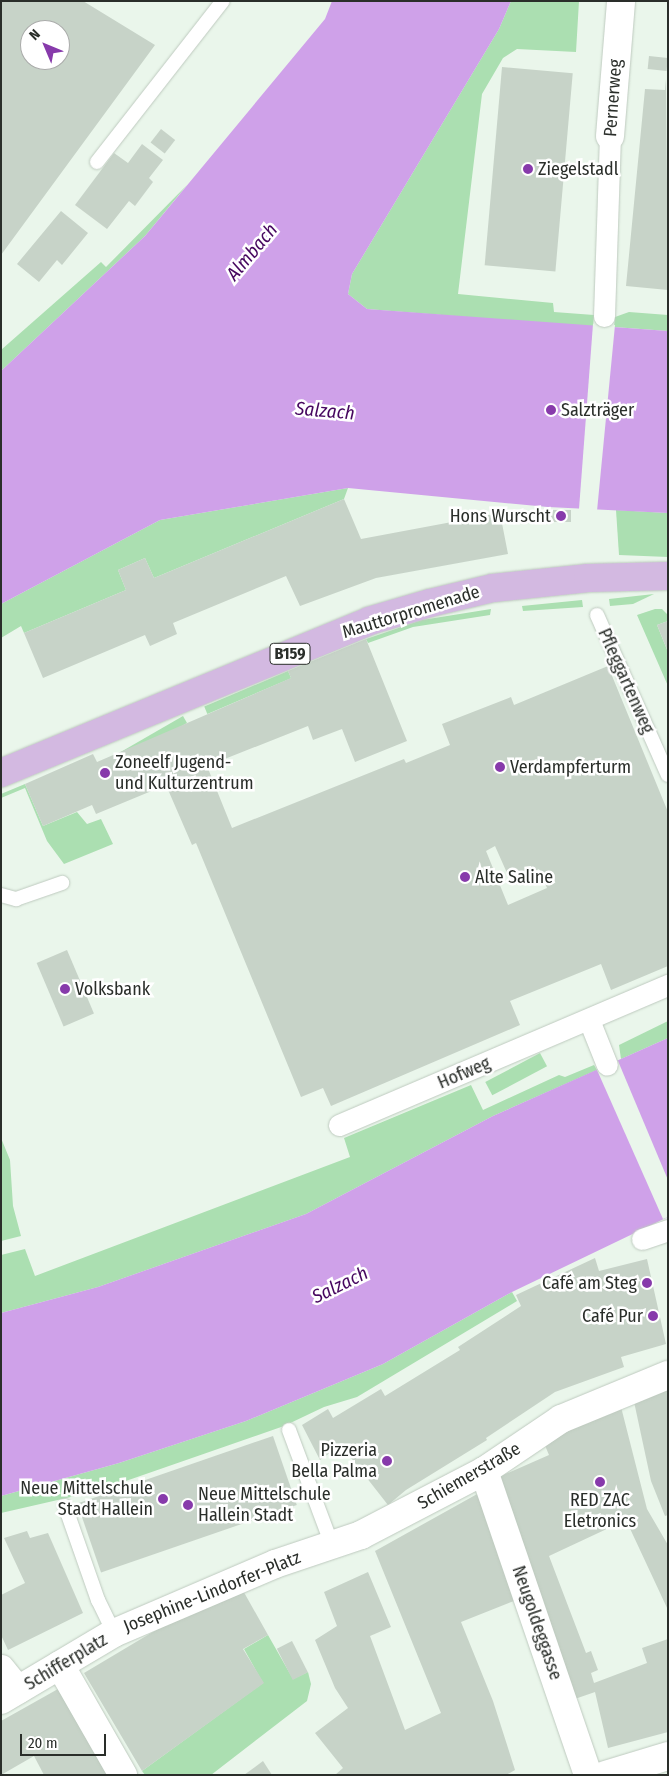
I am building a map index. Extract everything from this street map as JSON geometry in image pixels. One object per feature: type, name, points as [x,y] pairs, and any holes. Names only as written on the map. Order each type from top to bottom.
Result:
[{"type":"main road","name":"Mauttorpromenade","points":[[1,773],[369,621],[412,608],[493,588],[588,578],[668,576]]},
{"type":"street","name":"Pernerweg","points":[[604,316],[610,136],[621,1]]},
{"type":"street","points":[[608,1065],[589,1020],[668,985]]},
{"type":"street","name":"Hofweg","points":[[339,1125],[589,1020]]},
{"type":"street","points":[[642,1239],[668,1230]]},
{"type":"street","name":"Schiemerstraße","points":[[321,1549],[399,1517],[484,1471],[561,1420],[668,1375]]},
{"type":"street","name":"Neugoldeggasse","points":[[484,1471],[588,1775]]},
{"type":"street","name":"Josephine-Lindorfer-Platz","points":[[114,1633],[321,1549]]},
{"type":"street","name":"Schifferplatz","points":[[1,1669],[10,1695],[114,1633]]},
{"type":"street","points":[[60,1665],[123,1775]]},
{"type":"street","points":[[605,1775],[668,1756]]},
{"type":"lane","points":[[97,162],[223,1]]},
{"type":"lane","name":"Pfleggartenweg","points":[[597,615],[668,775]]},
{"type":"lane","points":[[1,895],[16,899],[62,883]]},
{"type":"lane","points":[[289,1430],[321,1549]]},
{"type":"lane","points":[[65,1506],[98,1600],[114,1633]]},
{"type":"green space","points":[[511,1],[579,1],[576,52],[517,49],[503,58],[482,94],[458,294],[553,303],[554,312],[594,315],[593,327],[367,309],[348,294],[352,274],[499,29]]},
{"type":"green space","points":[[187,185],[145,236],[1,371],[1,350],[101,262],[106,267]]},
{"type":"green space","points":[[629,312],[668,315],[668,331],[614,327],[615,317]]},
{"type":"green space","points":[[348,488],[344,499],[154,578],[145,558],[118,570],[126,590],[24,633],[21,626],[1,638],[1,604],[160,520]]},
{"type":"green space","points":[[616,510],[668,513],[668,557],[619,555]]},
{"type":"green space","points":[[654,594],[633,604],[610,606],[609,599]]},
{"type":"green space","points":[[582,600],[583,607],[523,611],[522,606]]},
{"type":"green space","points":[[491,609],[490,615],[413,627],[368,643],[366,639],[422,620]]},
{"type":"green space","points":[[655,609],[662,609],[668,615],[668,621],[657,625],[668,652],[668,686],[637,615]]},
{"type":"green space","points":[[288,671],[291,678],[207,714],[204,707]]},
{"type":"green space","points":[[183,716],[187,723],[102,772],[98,765]]},
{"type":"green space","points":[[25,784],[43,826],[77,812],[87,824],[101,819],[113,844],[64,864],[47,841],[25,788],[1,798],[1,794]]},
{"type":"green space","points":[[668,1021],[668,1038],[621,1059],[619,1045]]},
{"type":"green space","points":[[540,1053],[547,1066],[492,1095],[485,1082]]},
{"type":"green space","points":[[594,1065],[597,1070],[493,1116],[306,1214],[98,1287],[1,1313],[1,1255],[25,1249],[35,1276],[350,1157],[344,1138],[471,1085],[483,1110],[559,1075],[565,1077]]},
{"type":"green space","points":[[1,1138],[10,1160],[13,1206],[21,1236],[1,1241]]},
{"type":"green space","points":[[512,1292],[517,1301],[357,1397],[324,1407],[284,1426],[97,1491],[1,1513],[1,1496],[119,1463],[246,1421],[383,1364]]},
{"type":"green space","points":[[268,1635],[293,1679],[308,1672],[311,1684],[307,1701],[211,1775],[145,1775],[142,1771],[263,1683],[244,1649]]},
{"type":"water","points":[[332,1],[511,1],[499,29],[352,274],[348,294],[367,309],[668,331],[668,513],[548,507],[348,488],[160,520],[1,604],[1,371],[145,236],[325,19]]},
{"type":"water","name":"Salzach","points":[[668,1038],[668,1217],[512,1292],[383,1364],[246,1421],[119,1463],[1,1496],[1,1313],[98,1287],[306,1214],[493,1116]]},
{"type":"pier","points":[[593,324],[615,325],[597,511],[579,509]]},
{"type":"pier","points":[[618,1061],[668,1180],[668,1217],[663,1219],[597,1070]]},
{"type":"building","points":[[1,1],[83,1],[155,45],[1,255]]},
{"type":"building","points":[[649,56],[668,58],[667,71],[648,69]]},
{"type":"building","name":"Ziegelstadl","points":[[502,67],[573,73],[555,271],[485,265]]},
{"type":"building","points":[[666,79],[668,290],[626,286],[645,89],[665,90]]},
{"type":"building","points":[[161,129],[175,140],[165,153],[151,142]]},
{"type":"building","points":[[142,144],[163,160],[149,178],[153,182],[135,206],[129,201],[107,229],[75,205],[114,153],[128,163]]},
{"type":"building","points":[[61,211],[88,233],[62,265],[57,260],[39,282],[17,264]]},
{"type":"building","points":[[344,499],[361,539],[500,513],[508,554],[376,578],[300,606],[286,576],[173,623],[177,634],[150,646],[145,635],[43,678],[24,633],[126,590],[118,570],[145,558],[154,578]]},
{"type":"building","name":"Hons Wurscht","points":[[551,510],[571,510],[571,522],[551,522]]},
{"type":"building","points":[[668,621],[668,652],[657,625]]},
{"type":"building","points":[[366,639],[407,741],[355,762],[342,729],[313,740],[308,726],[207,766],[232,828],[404,759],[406,763],[450,745],[442,724],[511,697],[514,705],[608,666],[668,812],[668,966],[611,990],[601,964],[510,1001],[520,1025],[331,1106],[323,1088],[301,1097],[196,843],[192,845],[166,785],[96,814],[92,805],[43,826],[25,784],[93,754],[97,762],[291,678],[288,671]],"holes":[[[495,846],[511,882],[539,869],[547,888],[508,905],[486,851]]]},
{"type":"building","name":"Volksbank","points":[[67,950],[94,1014],[64,1026],[37,963]]},
{"type":"building","points":[[595,1258],[599,1271],[647,1259],[666,1344],[621,1357],[624,1367],[555,1392],[486,1438],[487,1440],[406,1490],[388,1505],[341,1445],[320,1460],[302,1425],[328,1409],[333,1418],[381,1389],[385,1396],[460,1350],[458,1347],[521,1306],[516,1295]]},
{"type":"building","points":[[668,1386],[668,1515],[665,1516],[651,1481],[633,1397]]},
{"type":"building","points":[[620,1403],[647,1509],[668,1545],[668,1610],[626,1520],[549,1556],[586,1653],[591,1651],[598,1670],[591,1673],[594,1683],[647,1663],[642,1648],[668,1639],[668,1732],[608,1748],[595,1692],[569,1701],[494,1479],[549,1455],[541,1436]]},
{"type":"building","name":"Neue Mittelschule Hallein Stadt","points":[[273,1436],[297,1505],[101,1572],[77,1503]]},
{"type":"building","points":[[479,1493],[519,1599],[461,1622],[493,1701],[515,1770],[506,1775],[335,1775],[343,1768],[315,1733],[348,1708],[335,1688],[315,1640],[337,1626],[324,1592],[368,1572],[391,1627],[370,1636],[405,1730],[441,1713],[375,1551]]},
{"type":"building","points":[[27,1531],[30,1538],[48,1533],[83,1613],[8,1650],[1,1635],[1,1595],[25,1583],[4,1538]]},
{"type":"building","points":[[241,1587],[268,1635],[243,1649],[264,1683],[142,1771],[84,1673],[193,1608]]},
{"type":"building","points":[[292,1641],[308,1672],[293,1680],[277,1649]]},
{"type":"building","points":[[58,1689],[107,1775],[44,1775],[34,1756],[1,1775],[1,1721]]},
{"type":"building","points":[[263,1761],[272,1775],[244,1775]]},
{"type":"place","name":"Ziegelstadl","points":[[528,169]]},
{"type":"place","name":"Salzträger","points":[[551,410]]},
{"type":"place","name":"Hons Wurscht","points":[[561,516]]},
{"type":"place","name":"Verdampferturm","points":[[500,767]]},
{"type":"place","name":"Zoneelf Jugend- und Kulturzentrum","points":[[105,773]]},
{"type":"place","name":"Alte Saline","points":[[465,877]]},
{"type":"place","name":"Volksbank","points":[[65,989]]},
{"type":"place","name":"Café am Steg","points":[[647,1283]]},
{"type":"place","name":"Café Pur","points":[[653,1316]]},
{"type":"place","name":"Pizzeria Bella Palma","points":[[387,1461]]},
{"type":"place","name":"RED ZAC Eletronics","points":[[600,1482]]},
{"type":"place","name":"Neue Mittelschule Stadt Hallein","points":[[163,1499]]},
{"type":"place","name":"Neue Mittelschule Hallein Stadt","points":[[188,1505]]},
{"type":"water label","name":"Almbach","points":[[252,252]]}]
